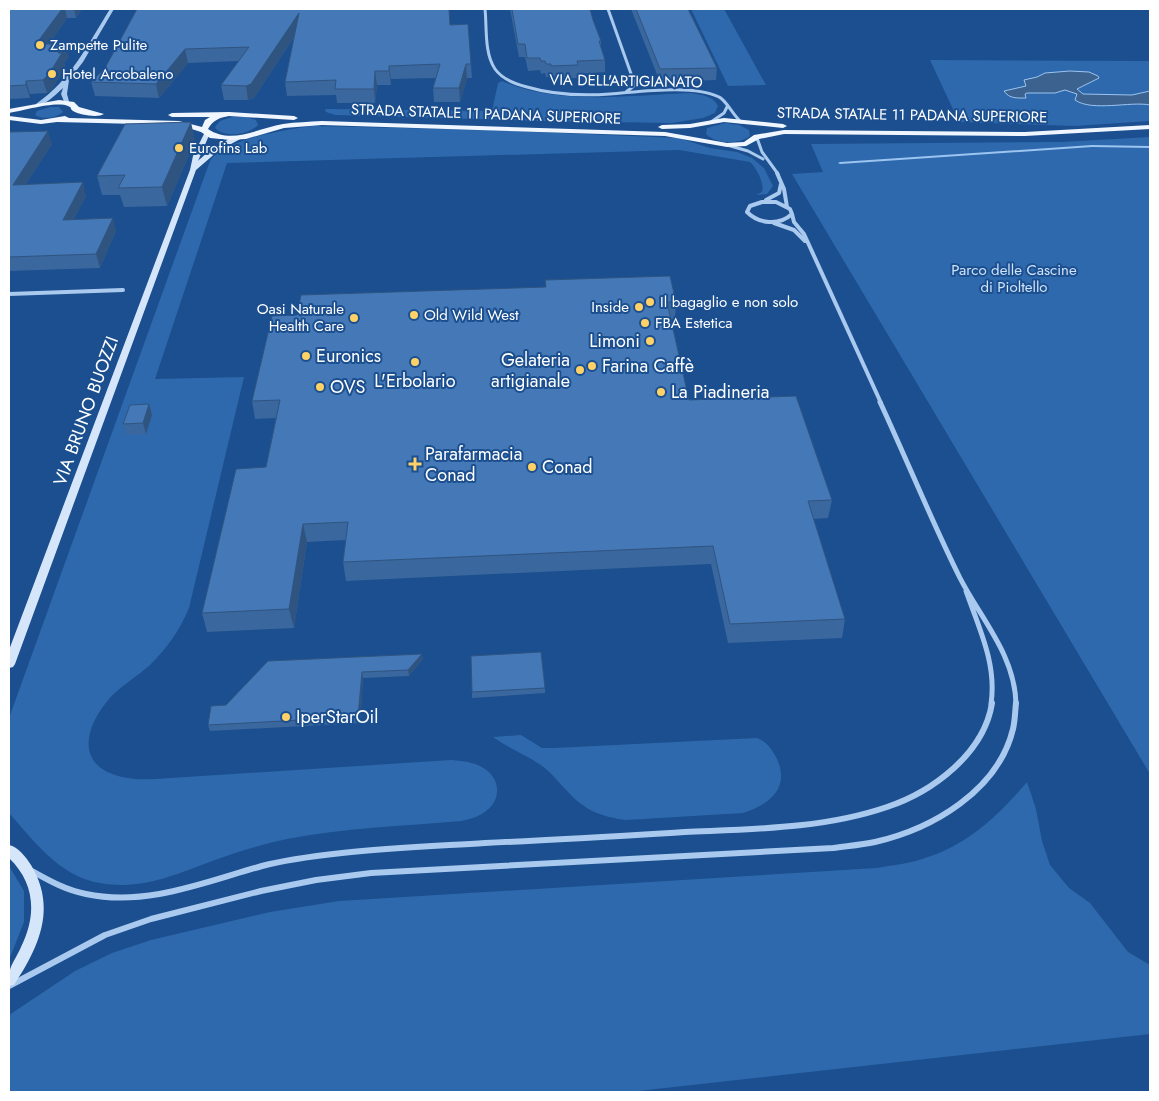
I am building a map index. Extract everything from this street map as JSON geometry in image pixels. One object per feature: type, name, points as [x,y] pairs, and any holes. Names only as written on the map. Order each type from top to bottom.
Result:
[{"type":"main road","name":"STRADA STATALE 11 PADANA SUPERIORE","points":[[9,111],[52,102],[68,104],[93,113],[116,115],[225,115],[248,113],[263,116],[668,127],[724,120],[773,126],[1081,132]]},
{"type":"main road","points":[[24,119],[23,114],[34,107]]},
{"type":"main road","points":[[59,120],[73,114],[76,108]]},
{"type":"main road","name":"STRADA STATALE 11 PADANA SUPERIORE","points":[[206,131],[205,125],[210,120],[225,115]]},
{"type":"main road","points":[[262,130],[268,124],[263,116]]},
{"type":"main road","name":"STRADA STATALE 11 PADANA SUPERIORE","points":[[9,118],[36,122],[59,120],[168,122],[188,124],[221,138],[240,137],[283,126],[341,123],[668,135],[726,145],[746,144],[757,138],[792,132],[984,135],[1081,132],[1150,127]]},
{"type":"main road","points":[[708,142],[701,138],[697,132],[698,128],[709,122]]},
{"type":"main road","name":"STRADA STATALE 11 PADANA SUPERIORE","points":[[742,122],[756,129],[758,133],[757,138]]},
{"type":"main road","name":"VIA BRUNO BUOZZI","points":[[9,664],[206,131]]},
{"type":"main road","name":"VIA BRUNO BUOZZI","points":[[193,170],[211,152],[240,137]]},
{"type":"main road","points":[[9,850],[28,869],[38,896],[35,929],[22,960],[9,980]]},
{"type":"street","points":[[68,104],[64,94],[68,80],[112,9]]},
{"type":"street","name":"VIA DELL'ARTIGIANATO","points":[[485,9],[492,63],[498,72],[506,78],[525,87],[552,92],[615,94],[625,92],[696,91],[720,97],[742,122]]},
{"type":"street","points":[[608,9],[634,84],[633,87],[625,92]]},
{"type":"street","points":[[34,107],[46,100],[68,80]]},
{"type":"street","points":[[709,122],[724,113],[727,107]]},
{"type":"street","points":[[757,138],[759,150],[767,162]]},
{"type":"street","points":[[9,986],[104,935],[142,922],[261,891],[316,880],[371,873],[833,848],[878,842],[923,827],[956,808],[984,784],[1001,759],[1014,730],[1016,702],[1013,674],[1003,651],[962,579],[802,230],[793,220],[792,214],[787,207],[781,181],[776,171],[752,152],[726,145]]},
{"type":"street","points":[[781,181],[779,193],[773,198],[750,205],[747,212],[754,218],[794,230],[809,245]]},
{"type":"street","points":[[762,202],[776,202],[787,207]]},
{"type":"street","points":[[767,222],[786,220],[792,214]]},
{"type":"street","points":[[9,294],[123,290]]},
{"type":"street","points":[[28,869],[60,886],[85,894],[114,899],[150,897],[265,866],[318,856],[368,850],[785,826],[868,813],[903,800],[931,786],[953,769],[972,748],[985,725],[992,697],[991,670],[962,579]]},
{"type":"green space","points":[[691,9],[724,9],[766,85],[728,86]]},
{"type":"green space","points":[[930,60],[1150,61],[1150,121],[1075,126],[959,122]]},
{"type":"green space","points":[[502,81],[548,94],[571,96],[620,97],[691,93],[710,98],[718,106],[715,113],[703,118],[672,123],[335,115],[326,112],[325,109],[492,111],[498,83]]},
{"type":"green space","points":[[50,107],[59,107],[63,112],[50,118],[35,115],[37,111]]},
{"type":"green space","points":[[232,117],[246,117],[256,120],[258,125],[249,131],[237,134],[226,134],[216,129],[215,127],[220,121]]},
{"type":"green space","points":[[725,123],[739,125],[749,130],[750,136],[739,141],[727,142],[715,140],[706,134],[707,128]]},
{"type":"green space","points":[[313,126],[491,130],[679,138],[710,148],[737,152],[752,158],[764,168],[773,186],[767,194],[756,195],[762,192],[763,189],[761,180],[750,162],[679,150],[227,163],[155,379],[244,377],[189,608],[177,631],[162,652],[140,674],[113,694],[100,712],[89,736],[89,748],[92,758],[100,767],[111,774],[131,779],[455,760],[473,763],[485,769],[494,779],[497,790],[496,796],[491,806],[483,813],[474,818],[461,821],[352,830],[287,839],[243,850],[175,875],[146,883],[116,885],[85,879],[72,873],[49,856],[9,813],[9,718],[210,161],[217,153],[242,141],[257,136]]},
{"type":"green space","name":"Parco delle Cascine di Pioltello","points":[[1150,137],[1150,774],[792,174],[823,172],[811,144],[1061,142]]},
{"type":"green space","points":[[521,735],[542,748],[757,738],[766,743],[776,757],[780,768],[780,786],[776,793],[762,805],[743,813],[617,819],[601,815],[580,804],[546,769],[493,737]]},
{"type":"green space","points":[[1027,782],[1050,865],[1069,888],[1090,903],[1128,952],[1150,965],[1150,1034],[629,1092],[9,1092],[9,1015],[75,971],[112,953],[151,940],[270,912],[339,901],[877,868],[906,863],[938,853],[967,838],[1005,807]]},
{"type":"green space","points":[[9,866],[24,891],[24,922],[9,960]]},
{"type":"shaded area","points":[[1089,72],[1098,76],[1099,78],[1077,89],[1083,94],[1132,95],[1150,91],[1150,105],[1091,105],[1075,100],[1077,94],[1065,90],[1055,93],[1027,93],[1025,94],[1026,98],[1011,97],[1004,91],[1026,86],[1024,80],[1045,73]]},
{"type":"building","points":[[9,9],[62,9],[36,44],[65,44],[58,53],[62,53],[43,80],[26,81],[26,85],[9,86]]},
{"type":"building","points":[[137,9],[449,9],[450,25],[468,24],[471,64],[466,64],[459,88],[433,88],[440,64],[389,66],[389,71],[375,71],[374,89],[335,89],[336,80],[285,82],[299,13],[251,84],[246,86],[221,85],[249,47],[185,49],[156,84],[91,82],[105,68]]},
{"type":"building","points":[[512,9],[590,9],[601,41],[599,41],[605,60],[577,61],[578,65],[551,66],[551,64],[546,64],[545,61],[541,61],[540,58],[527,58],[525,44],[518,44]]},
{"type":"building","points":[[636,9],[688,9],[717,68],[660,69]]},
{"type":"building","points":[[191,122],[162,187],[118,188],[125,175],[97,176],[125,124]]},
{"type":"building","points":[[48,131],[13,185],[83,182],[63,220],[113,218],[96,254],[9,257],[9,132]]},
{"type":"building","points":[[670,276],[676,302],[667,302],[689,400],[796,396],[832,500],[808,501],[845,619],[730,624],[713,546],[343,562],[348,522],[303,524],[289,609],[202,613],[236,469],[266,467],[280,400],[252,401],[272,316],[297,315],[301,295],[546,287],[545,280]]},
{"type":"building","points":[[149,404],[143,423],[123,424],[130,405]]},
{"type":"building","points":[[541,652],[545,688],[472,692],[471,656]]},
{"type":"building","points":[[422,654],[408,670],[362,672],[358,717],[208,725],[211,706],[226,705],[268,661]]},
{"type":"waterway","points":[[840,163],[1092,146],[1150,147]]},
{"type":"place","name":"Zampette Pulite","points":[[40,45]]},
{"type":"place","name":"Hotel Arcobaleno","points":[[52,74]]},
{"type":"place","name":"Eurofins Lab","points":[[179,148]]},
{"type":"place","name":"Il bagaglio e non solo","points":[[650,302]]},
{"type":"place","name":"Inside","points":[[639,307]]},
{"type":"place","name":"Old Wild West","points":[[414,315]]},
{"type":"place","name":"Oasi Naturale Health Care","points":[[354,318]]},
{"type":"place","name":"FBA Estetica","points":[[645,323]]},
{"type":"place","name":"Limoni","points":[[650,341]]},
{"type":"place","name":"Euronics","points":[[306,356]]},
{"type":"place","name":"L'Erbolario","points":[[415,362]]},
{"type":"place","name":"Farina Caffè","points":[[592,366]]},
{"type":"place","name":"Gelateria artigianale","points":[[580,370]]},
{"type":"place","name":"OVS","points":[[320,387]]},
{"type":"place","name":"La Piadineria","points":[[661,392]]},
{"type":"place","name":"Parafarmacia Conad","points":[[415,464]]},
{"type":"place","name":"Conad","points":[[532,467]]},
{"type":"place","name":"IperStarOil","points":[[286,717]]}]
